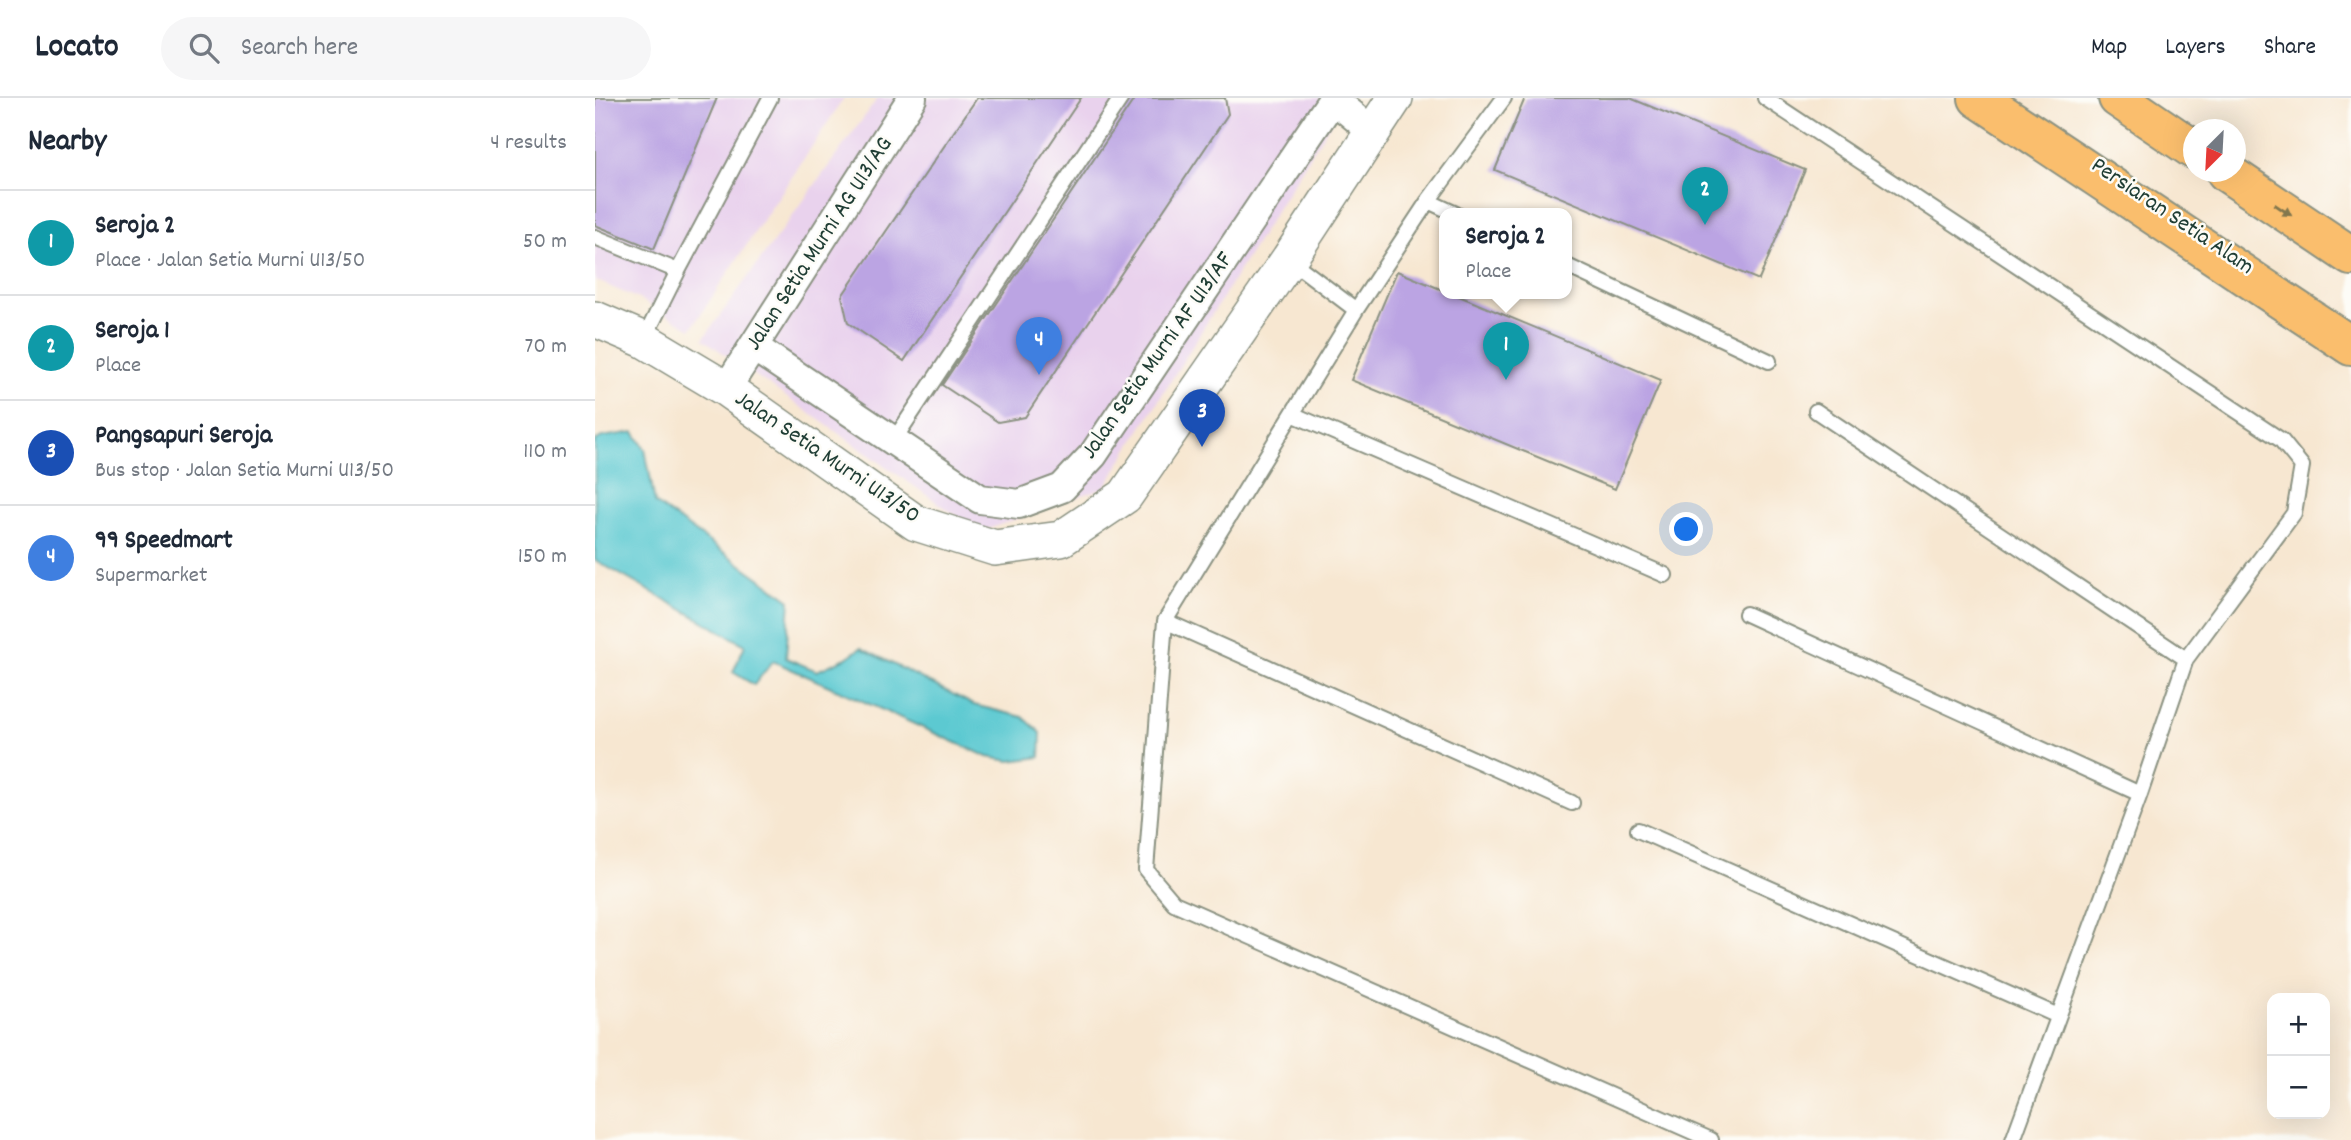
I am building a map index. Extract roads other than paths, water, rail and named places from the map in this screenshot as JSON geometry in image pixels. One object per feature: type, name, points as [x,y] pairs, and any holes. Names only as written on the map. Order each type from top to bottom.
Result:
[{"type":"highway","points":[[1978,98],[2351,346]]},
{"type":"highway","name":"Persiaran Setia Alam","points":[[1993,98],[2351,337]]},
{"type":"highway","points":[[2118,98],[2183,142]]},
{"type":"highway","points":[[2241,182],[2351,256]]},
{"type":"street","name":"Jalan Setia Murni AG U13/AG","points":[[726,389],[912,98]]},
{"type":"street","name":"Jalan Setia Murni AF U13/AF","points":[[754,347],[980,499],[1019,504],[1062,488],[1093,455],[1333,98]]},
{"type":"street","points":[[1333,98],[1373,132]]},
{"type":"street","name":"Jalan Setia Murni U13/50","points":[[595,319],[644,340],[726,389],[916,523],[995,548],[1061,539],[1125,496],[1289,259],[1395,98]]},
{"type":"lane","points":[[644,340],[770,98]]},
{"type":"lane","points":[[894,440],[1121,98]]},
{"type":"lane","points":[[1504,98],[1428,201],[1356,310],[1165,621],[1146,870],[1174,903],[1711,1140]]},
{"type":"lane","points":[[1765,98],[2281,440],[2302,466],[2294,513],[2186,659],[2140,794],[2014,1140]]},
{"type":"lane","points":[[1428,201],[1443,208]]},
{"type":"lane","points":[[595,237],[678,271]]},
{"type":"lane","points":[[1289,259],[1356,310]]},
{"type":"lane","points":[[1572,268],[1769,361]]},
{"type":"lane","points":[[1816,411],[2186,659]]},
{"type":"lane","points":[[1292,414],[1665,575]]},
{"type":"lane","points":[[1746,614],[2140,794]]},
{"type":"lane","points":[[1165,621],[1572,803]]},
{"type":"lane","points":[[1638,830],[2058,1016]]},
{"type":"water","points":[[634,432],[645,449],[655,503],[790,600],[786,658],[817,671],[861,648],[974,705],[1023,717],[1041,733],[1040,757],[1010,761],[988,757],[773,661],[754,685],[733,672],[745,645],[595,560],[595,441],[602,437]]},
{"type":"place","name":"Seroja 1","points":[[1705,225]]},
{"type":"place","name":"99 Speedmart","points":[[1039,375]]},
{"type":"place","name":"Seroja 2","points":[[1506,380]]},
{"type":"place","name":"Pangsapuri Seroja","points":[[1202,447]]}]
